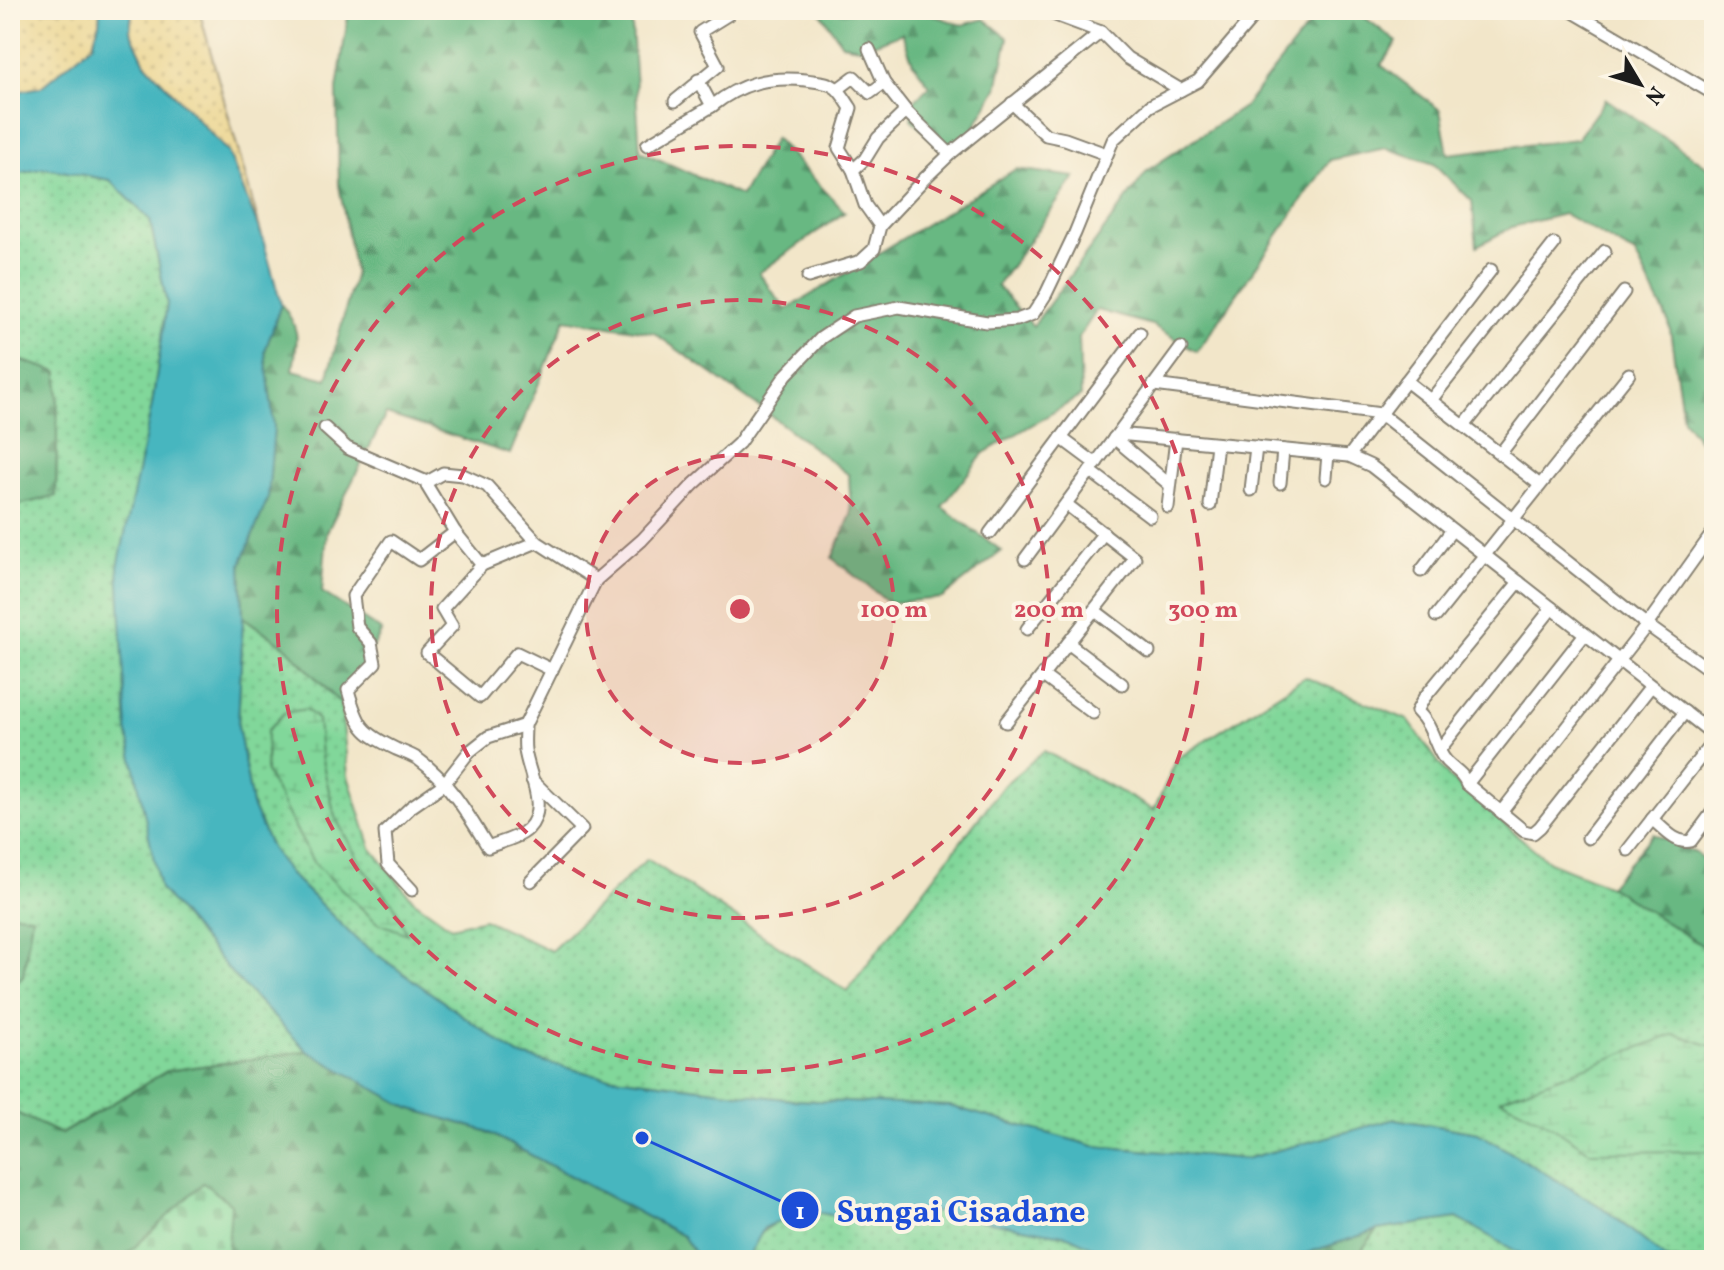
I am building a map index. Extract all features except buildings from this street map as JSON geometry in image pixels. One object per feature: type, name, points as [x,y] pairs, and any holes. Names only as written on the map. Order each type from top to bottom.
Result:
[{"type":"street","points":[[675,101],[718,66],[700,32],[729,14],[727,10]]},
{"type":"street","points":[[1042,10],[1101,32],[1127,58],[1181,90]]},
{"type":"street","points":[[455,532],[419,560],[391,541],[353,596],[357,627],[371,643],[375,663],[348,690],[354,712],[369,736],[418,759],[464,809],[488,847],[525,831],[531,825],[537,808],[524,748],[525,725],[596,580],[642,540],[693,485],[739,443],[786,375],[835,327],[854,316],[899,307],[987,322],[1017,320],[1033,314],[1075,233],[1113,140],[1150,106],[1198,81],[1259,10]]},
{"type":"street","points":[[1570,10],[1714,94]]},
{"type":"street","points":[[808,277],[861,261],[874,249],[880,226],[950,154],[1101,32]]},
{"type":"street","points":[[869,49],[884,83],[906,111],[950,154]]},
{"type":"street","points":[[647,145],[730,92],[758,81],[781,77],[828,83],[838,89],[851,108],[839,148],[853,170],[865,205],[880,226]]},
{"type":"street","points":[[838,89],[854,77],[870,93],[884,83]]},
{"type":"street","points":[[698,80],[712,106]]},
{"type":"street","points":[[1012,103],[1046,135],[1106,154]]},
{"type":"street","points":[[853,170],[865,159],[878,138],[906,111]]},
{"type":"street","points":[[1431,400],[1554,244]]},
{"type":"street","points":[[1464,426],[1605,251]]},
{"type":"street","points":[[1349,456],[1491,270]]},
{"type":"street","points":[[1500,454],[1624,292]]},
{"type":"street","points":[[990,533],[1140,333]]},
{"type":"street","points":[[1025,559],[1181,348]]},
{"type":"street","points":[[1436,616],[1629,374]]},
{"type":"street","points":[[1406,381],[1540,485]]},
{"type":"street","points":[[1154,385],[1381,414],[1647,625],[1714,673]]},
{"type":"street","points":[[325,428],[347,448],[427,482]]},
{"type":"street","points":[[1116,436],[1349,456],[1371,466],[1685,712],[1714,738],[1628,850]]},
{"type":"street","points":[[1116,436],[1170,485]]},
{"type":"street","points":[[1061,438],[1150,516]]},
{"type":"street","points":[[1168,507],[1176,439]]},
{"type":"street","points":[[1210,505],[1217,444]]},
{"type":"street","points":[[1251,490],[1256,447]]},
{"type":"street","points":[[1280,483],[1283,450]]},
{"type":"street","points":[[1326,478],[1328,454]]},
{"type":"street","points":[[427,482],[443,473],[463,475],[487,486],[537,542],[596,580]]},
{"type":"street","points":[[427,482],[455,532],[482,565]]},
{"type":"street","points":[[1006,722],[1135,558],[1066,504]]},
{"type":"street","points":[[1421,571],[1452,530]]},
{"type":"street","points":[[1502,811],[1647,625],[1714,531]]},
{"type":"street","points":[[1027,629],[1104,533]]},
{"type":"street","points":[[537,542],[482,565],[442,609],[452,626],[427,653],[480,697],[517,653],[552,670]]},
{"type":"street","points":[[1519,582],[1417,711],[1433,731],[1445,759],[1463,773],[1467,784],[1524,831],[1533,833],[1651,686]]},
{"type":"street","points":[[1440,749],[1552,608]]},
{"type":"street","points":[[1094,610],[1149,652]]},
{"type":"street","points":[[1467,784],[1585,634]]},
{"type":"street","points":[[1068,643],[1122,684]]},
{"type":"street","points":[[1043,676],[1093,713]]},
{"type":"street","points":[[1588,838],[1685,712]]},
{"type":"street","points":[[412,890],[388,864],[385,832],[411,807],[444,784],[469,752],[488,737],[525,725]]},
{"type":"street","points":[[531,881],[582,829],[532,780]]},
{"type":"street","points":[[1652,819],[1684,843],[1691,841],[1714,810]]},
{"type":"green space","points":[[349,10],[631,10],[640,151],[741,196],[775,138],[845,212],[759,273],[786,310],[1016,169],[1075,177],[997,286],[1033,326],[1148,170],[1245,106],[1321,10],[1355,10],[1397,42],[1381,65],[1440,110],[1448,154],[1577,139],[1606,99],[1714,171],[1714,460],[1683,419],[1669,323],[1635,254],[1564,214],[1512,227],[1477,246],[1472,201],[1434,164],[1386,148],[1330,160],[1197,352],[1152,325],[1097,310],[1079,337],[1081,396],[984,453],[942,507],[1002,551],[942,598],[889,603],[832,558],[851,515],[849,475],[654,333],[565,319],[510,454],[386,414],[327,532],[322,592],[382,631],[341,704],[286,647],[243,617],[241,564],[268,498],[274,427],[265,351],[281,304],[295,328],[293,370],[327,379],[355,274],[339,185],[337,89]]},
{"type":"green space","points":[[816,10],[917,10],[962,25],[984,19],[1008,38],[997,88],[966,142],[938,146],[911,119],[914,100],[930,86],[913,63],[902,33],[864,48],[842,44]]},
{"type":"green space","points":[[45,168],[110,180],[150,220],[167,304],[152,405],[233,975],[307,1051],[167,1071],[60,1134],[10,1110],[10,986],[23,976],[32,917],[10,913],[10,507],[56,496],[58,373],[10,357],[10,175]]},
{"type":"green space","points":[[10,357],[58,372],[56,496],[10,507]]},
{"type":"green space","points":[[243,617],[286,647],[341,704],[348,776],[371,848],[413,900],[451,927],[484,919],[551,951],[647,859],[847,991],[1004,785],[1044,751],[1154,810],[1177,759],[1305,677],[1408,720],[1449,777],[1549,862],[1609,886],[1714,953],[1714,1260],[1668,1260],[1603,1208],[1478,1133],[1395,1119],[1245,1159],[1094,1146],[949,1106],[792,1100],[591,1074],[518,1055],[358,941],[290,874],[271,848],[252,805],[238,726]]},
{"type":"green space","points":[[306,709],[318,720],[321,756],[335,817],[363,868],[394,905],[407,934],[376,922],[313,862],[266,772],[267,731],[284,713]]},
{"type":"green space","points":[[1653,834],[1696,853],[1714,869],[1714,953],[1609,886]]},
{"type":"green space","points":[[10,913],[32,916],[23,976],[10,986]]},
{"type":"green space","points":[[1675,1034],[1714,1047],[1714,1151],[1591,1152],[1544,1121],[1500,1099]]},
{"type":"green space","points":[[307,1051],[409,1108],[486,1131],[683,1236],[699,1260],[227,1260],[231,1204],[203,1183],[121,1260],[10,1260],[10,1110],[61,1134],[167,1071]]},
{"type":"green space","points":[[203,1183],[231,1204],[227,1260],[121,1260]]},
{"type":"green space","points":[[805,1210],[836,1216],[923,1210],[1069,1236],[1120,1260],[752,1260],[753,1249],[762,1233]]},
{"type":"green space","points":[[1457,1218],[1532,1260],[1354,1260],[1377,1230]]},
{"type":"green space","points":[[1377,1230],[1354,1260],[1286,1260]]},
{"type":"sand","points":[[10,10],[100,10],[93,44],[41,88],[10,93]]},
{"type":"sand","points":[[132,10],[199,10],[262,236],[228,152],[145,63],[130,31]]},
{"type":"water","points":[[100,10],[132,10],[130,31],[145,63],[228,152],[262,236],[281,304],[265,351],[274,427],[268,498],[241,564],[243,617],[238,726],[252,805],[271,848],[290,874],[358,941],[518,1055],[591,1074],[792,1100],[949,1106],[1094,1146],[1245,1159],[1395,1119],[1478,1133],[1603,1208],[1668,1260],[1532,1260],[1457,1218],[1377,1230],[1286,1260],[1120,1260],[1068,1236],[923,1210],[836,1216],[805,1210],[764,1228],[751,1252],[752,1260],[699,1260],[683,1236],[486,1131],[409,1108],[307,1051],[233,975],[160,889],[127,730],[118,567],[152,405],[167,304],[150,220],[110,180],[45,168],[10,175],[10,93],[41,87],[93,44]]},
{"type":"place","name":"Sungai Cisadane","points":[[642,1138]]}]
